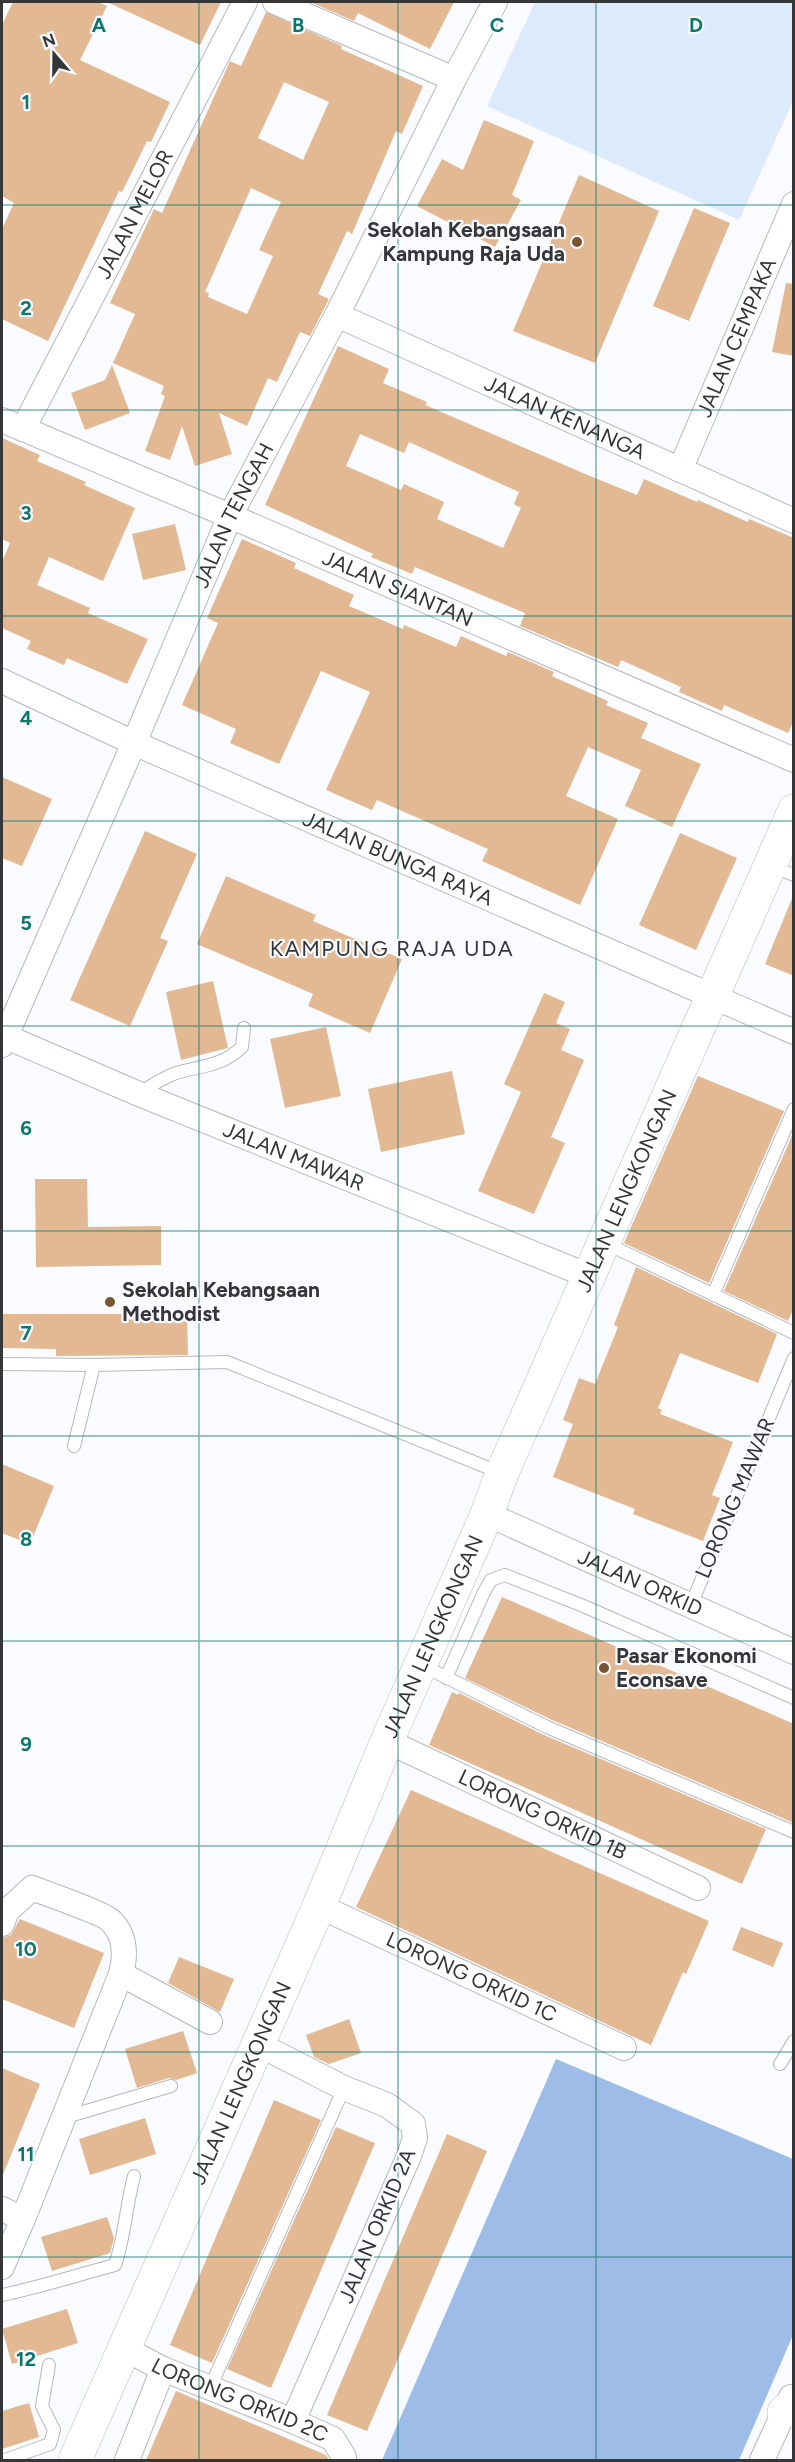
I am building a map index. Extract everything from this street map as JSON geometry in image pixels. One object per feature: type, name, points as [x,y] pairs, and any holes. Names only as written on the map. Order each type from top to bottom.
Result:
[{"type":"street","name":"JALAN MELOR","points":[[12,424],[245,2]]},
{"type":"street","points":[[275,2],[454,79]]},
{"type":"street","name":"JALAN TENGAH","points":[[3,1039],[134,743],[230,516],[337,315],[454,79],[495,2]]},
{"type":"street","name":"JALAN CEMPAKA","points":[[680,471],[787,233],[794,204]]},
{"type":"street","name":"JALAN KENANGA","points":[[337,315],[794,521]]},
{"type":"street","name":"JALAN SIANTAN","points":[[12,424],[794,760]]},
{"type":"street","name":"JALAN BUNGA RAYA","points":[[2,681],[134,743],[794,1032]]},
{"type":"street","name":"JALAN LENGKONGAN","points":[[75,2460],[319,1906],[387,1741],[432,1671],[502,1473],[713,996],[781,870],[794,811]]},
{"type":"street","name":"JALAN MAWAR","points":[[3,1039],[589,1276]]},
{"type":"street","name":"JALAN ORKID","points":[[487,1514],[794,1652]]},
{"type":"street","name":"LORONG ORKID 1B","points":[[387,1741],[698,1888]]},
{"type":"street","points":[[2,1924],[7,1911],[32,1888],[111,1919],[123,1941],[125,1956],[122,1974],[66,2117],[12,2214],[2,2267]]},
{"type":"street","name":"LORONG ORKID 1C","points":[[319,1906],[624,2048]]},
{"type":"street","points":[[122,1974],[210,2022]]},
{"type":"street","name":"JALAN ORKID 2A","points":[[258,2044],[344,2088],[387,2105],[413,2124],[415,2138],[409,2157],[293,2421]]},
{"type":"street","name":"LORONG ORKID 2C","points":[[123,2348],[163,2369],[333,2439],[344,2460]]},
{"type":"street","points":[[127,2460],[163,2369]]},
{"type":"street","points":[[762,2460],[790,2403]]},
{"type":"lane","points":[[139,1094],[176,1073],[203,1068],[230,1059],[242,1047],[244,1028]]},
{"type":"lane","points":[[713,1295],[794,1109]]},
{"type":"lane","points":[[603,1242],[794,1333]]},
{"type":"lane","name":"LORONG MAWAR","points":[[691,1605],[794,1358]]},
{"type":"lane","points":[[2,1364],[94,1365],[227,1362],[502,1473]]},
{"type":"lane","points":[[74,1446],[94,1365]]},
{"type":"lane","points":[[794,1698],[581,1605],[505,1575],[491,1580],[432,1671],[546,1727],[794,1833]]},
{"type":"lane","points":[[780,2064],[794,2041]]},
{"type":"lane","points":[[66,2117],[171,2086]]},
{"type":"lane","points":[[210,2388],[344,2088]]},
{"type":"lane","points":[[2,2295],[45,2286],[115,2265],[123,2239],[126,2206],[134,2176]]},
{"type":"lane","points":[[5,2460],[50,2444],[54,2430],[42,2406],[49,2365]]},
{"type":"shaded area","points":[[535,2],[793,2],[793,101],[739,220],[487,106]]},
{"type":"shaded area","points":[[556,2059],[793,2159],[793,2335],[739,2460],[382,2460]]},
{"type":"building","points":[[13,2],[98,2],[107,6],[80,60],[170,102],[151,142],[147,141],[122,192],[119,191],[48,341],[2,319],[2,229],[14,203],[2,196],[2,25]]},
{"type":"building","points":[[107,2],[221,2],[200,45]]},
{"type":"building","points":[[310,2],[454,2],[430,49],[358,13],[354,21]]},
{"type":"building","points":[[266,12],[423,86],[402,134],[396,131],[352,234],[347,231],[318,294],[329,299],[310,336],[300,332],[277,382],[268,378],[247,426],[219,413],[232,454],[195,466],[182,426],[170,460],[145,451],[165,396],[161,394],[164,386],[113,363],[135,314],[110,303],[154,209],[162,213],[230,61],[241,66]],"holes":[[[284,82],[329,102],[303,160],[258,138]],[[251,188],[281,202],[259,250],[273,256],[247,314],[208,297],[209,293],[205,292]]]},
{"type":"building","points":[[484,120],[534,141],[512,195],[521,200],[495,247],[417,206],[442,159],[463,170]]},
{"type":"building","points":[[579,175],[659,211],[595,363],[513,331]]},
{"type":"building","points":[[694,208],[730,223],[689,321],[653,306]]},
{"type":"building","points":[[786,283],[794,284],[794,356],[772,352]]},
{"type":"building","points":[[338,346],[389,369],[383,383],[427,402],[425,405],[590,476],[637,495],[644,479],[697,502],[698,500],[748,522],[749,519],[794,538],[794,720],[788,733],[724,705],[722,711],[679,692],[681,687],[621,660],[618,667],[520,626],[525,613],[415,567],[412,574],[371,557],[373,554],[265,505]],"holes":[[[360,434],[404,453],[409,442],[519,492],[514,504],[521,508],[503,548],[437,519],[444,502],[404,484],[401,490],[346,466]]]},
{"type":"building","points":[[112,365],[130,413],[85,430],[71,393],[105,380]]},
{"type":"building","points":[[2,438],[40,455],[37,461],[86,482],[84,485],[135,508],[103,581],[49,557],[37,585],[90,608],[88,613],[148,639],[127,684],[67,658],[64,665],[27,649],[31,641],[2,628],[2,562],[10,543],[2,539]]},
{"type":"building","points":[[175,524],[186,570],[143,580],[132,534]]},
{"type":"building","points":[[242,539],[296,563],[294,568],[354,595],[349,606],[403,629],[404,625],[456,647],[461,636],[506,656],[508,652],[554,672],[552,676],[608,701],[606,705],[648,723],[641,738],[701,764],[672,827],[625,806],[641,770],[588,747],[566,796],[618,819],[580,905],[482,861],[488,849],[377,800],[372,810],[326,790],[370,692],[321,671],[279,764],[230,743],[236,729],[182,705],[218,623],[207,618]]},
{"type":"building","points":[[2,777],[52,799],[22,866],[2,858]]},
{"type":"building","points":[[145,831],[197,854],[160,938],[168,941],[130,1026],[70,1000]]},
{"type":"building","points":[[680,833],[737,858],[696,950],[639,925]]},
{"type":"building","points":[[226,876],[316,915],[313,921],[402,959],[370,1033],[308,1006],[313,994],[197,944]]},
{"type":"building","points":[[794,896],[794,976],[765,964]]},
{"type":"building","points":[[213,981],[228,1048],[181,1060],[166,992]]},
{"type":"building","points":[[544,993],[565,1002],[556,1023],[570,1029],[561,1050],[584,1060],[551,1137],[565,1143],[534,1214],[478,1191],[521,1092],[504,1084]]},
{"type":"building","points":[[326,1027],[341,1096],[285,1108],[270,1039]]},
{"type":"building","points":[[452,1071],[465,1134],[381,1152],[368,1089]]},
{"type":"building","points":[[698,1076],[784,1111],[709,1283],[624,1243]]},
{"type":"building","points":[[794,1131],[794,1308],[788,1321],[724,1291]]},
{"type":"building","points":[[35,1179],[87,1179],[88,1227],[161,1226],[161,1265],[36,1267]]},
{"type":"building","points":[[636,1267],[777,1334],[758,1383],[680,1353],[658,1408],[662,1410],[660,1414],[733,1442],[712,1495],[720,1498],[703,1541],[633,1514],[635,1509],[553,1477],[573,1424],[563,1420],[579,1378],[595,1384],[618,1327],[614,1325]]},
{"type":"building","points":[[2,1314],[187,1314],[188,1355],[56,1356],[56,1349],[2,1348]]},
{"type":"building","points":[[2,1464],[54,1486],[30,1544],[2,1533]]},
{"type":"building","points":[[502,1597],[794,1724],[794,1823],[550,1719],[465,1678]]},
{"type":"building","points":[[452,1692],[458,1695],[459,1693],[544,1735],[766,1829],[742,1884],[429,1745]]},
{"type":"building","points":[[411,1790],[709,1921],[686,1974],[683,1972],[651,2045],[356,1907]]},
{"type":"building","points":[[20,1919],[104,1953],[74,2028],[2,1999],[2,1938],[11,1935]]},
{"type":"building","points":[[741,1927],[783,1943],[773,1967],[732,1950]]},
{"type":"building","points":[[179,1957],[234,1979],[220,2012],[168,1983]]},
{"type":"building","points":[[349,2019],[361,2053],[329,2064],[314,2057],[306,2035]]},
{"type":"building","points":[[183,2031],[197,2073],[176,2080],[169,2078],[137,2088],[125,2049]]},
{"type":"building","points":[[2,2068],[40,2084],[2,2177]]},
{"type":"building","points":[[274,2100],[321,2120],[212,2363],[170,2345]]},
{"type":"building","points":[[145,2118],[156,2154],[90,2175],[79,2139]]},
{"type":"building","points":[[336,2127],[375,2143],[271,2388],[227,2369]]},
{"type":"building","points":[[447,2134],[487,2151],[367,2431],[327,2415]]},
{"type":"building","points":[[107,2217],[114,2238],[110,2253],[52,2271],[41,2237]]},
{"type":"building","points":[[67,2309],[78,2343],[12,2364],[2,2329]]},
{"type":"building","points":[[176,2391],[326,2455],[329,2460],[146,2460]]},
{"type":"building","points":[[29,2403],[39,2437],[2,2449],[2,2411]]},
{"type":"place","name":"Sekolah Kebangsaan Kampung Raja Uda","points":[[577,242]]},
{"type":"place","name":"Sekolah Kebangsaan Methodist","points":[[110,1302]]},
{"type":"place","name":"Pasar Ekonomi Econsave","points":[[604,1668]]},
{"type":"district","name":"KAMPUNG RAJA UDA","points":[[392,948]]}]
